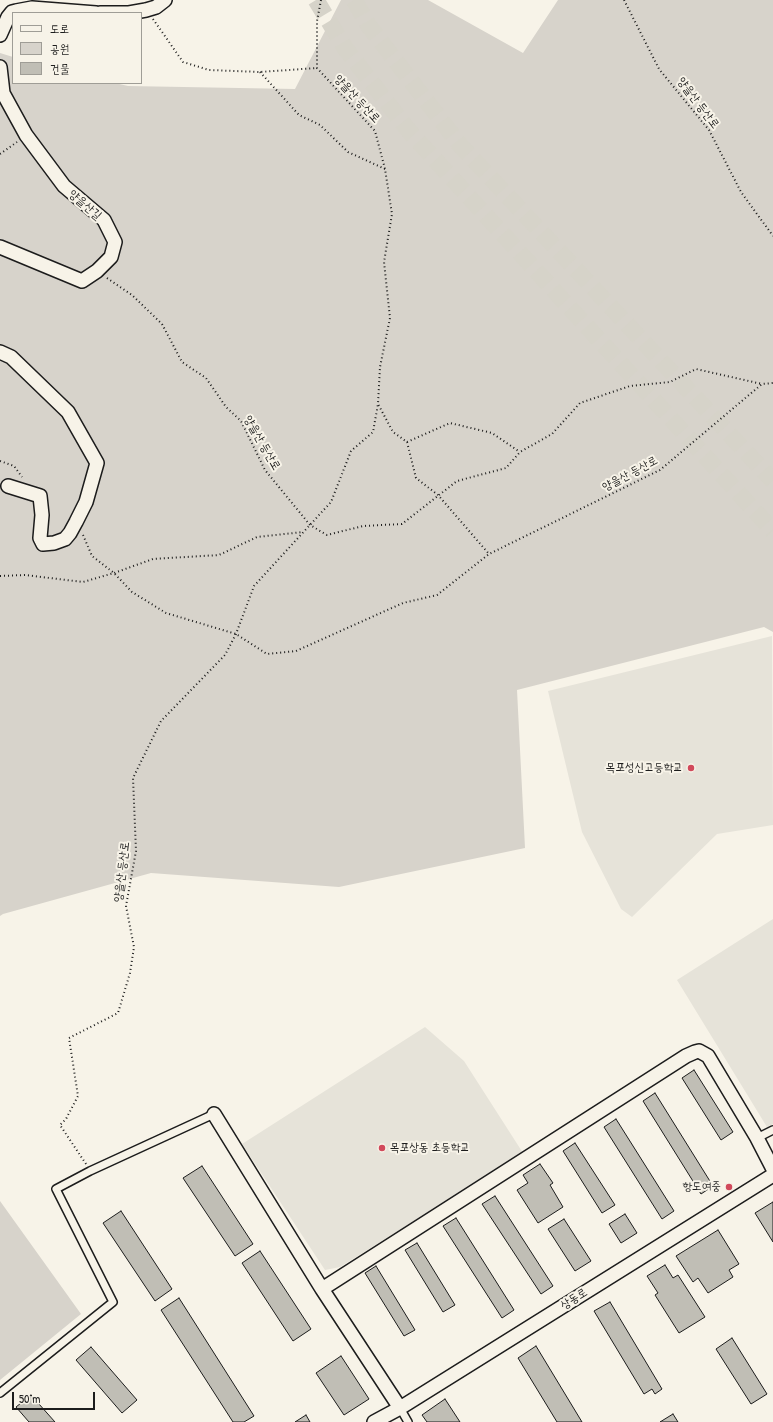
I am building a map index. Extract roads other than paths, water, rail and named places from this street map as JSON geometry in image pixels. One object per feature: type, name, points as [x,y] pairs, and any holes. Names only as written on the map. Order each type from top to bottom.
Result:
[{"type":"street","points":[[129,12],[156,7],[165,0]]},
{"type":"street","points":[[0,34],[12,12],[32,8],[83,12]]},
{"type":"street","name":"양을산길","points":[[0,67],[2,93],[26,135],[64,186],[104,220],[115,242],[111,257],[97,271],[82,281],[0,247]]},
{"type":"street","points":[[0,352],[11,357],[68,412],[97,463],[86,502],[76,522],[70,533],[64,539],[54,543],[43,544],[40,538],[42,515],[40,496],[8,486]]},
{"type":"street","points":[[322,1289],[664,1070],[695,1052],[699,1051],[708,1056],[757,1138],[773,1169]]},
{"type":"street","points":[[214,1114],[322,1289],[400,1408]]},
{"type":"street","name":"상동로","points":[[374,1422],[400,1408],[773,1175]]},
{"type":"lane","points":[[0,1393],[113,1302],[56,1189],[90,1171],[214,1114]]},
{"type":"lane","points":[[757,1138],[773,1130]]},
{"type":"lane","points":[[400,1408],[408,1422]]},
{"type":"tunnel","points":[[316,0],[345,48],[409,131],[773,531]]},
{"type":"tunnel","points":[[354,0],[369,26],[460,145],[773,481]]},
{"type":"place","name":"목포성신고등학교","points":[[691,768]]},
{"type":"place","name":"목포상동 초등학교","points":[[382,1148]]},
{"type":"place","name":"항도여중","points":[[729,1187]]}]
